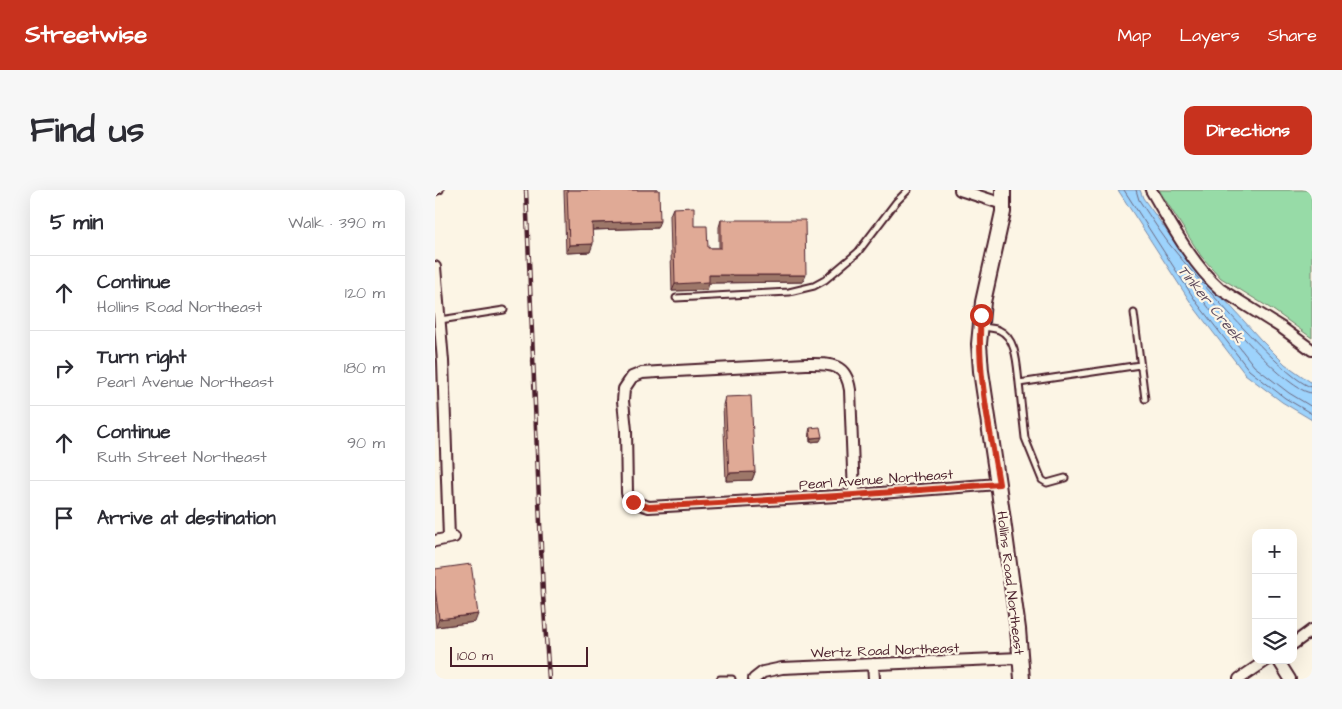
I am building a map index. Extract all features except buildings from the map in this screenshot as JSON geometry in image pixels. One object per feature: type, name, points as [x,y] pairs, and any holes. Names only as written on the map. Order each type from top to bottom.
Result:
[{"type":"main road","name":"Hollins Road Northeast","points":[[1003,190],[1000,232],[983,302],[980,326],[981,371],[999,484],[1022,679]]},
{"type":"street","points":[[960,190],[1003,204]]},
{"type":"street","points":[[1151,190],[1194,259],[1220,289],[1282,328],[1312,350]]},
{"type":"street","points":[[435,267],[437,322],[444,380],[451,538],[435,541]]},
{"type":"street","name":"Pearl Avenue Northeast","points":[[854,495],[850,390],[847,377],[842,370],[829,364],[638,374],[632,378],[624,389],[627,493],[629,498],[639,505],[649,507],[755,501],[854,495],[999,484]]},
{"type":"street","points":[[1297,641],[1312,630]]},
{"type":"street","name":"Wertz Road Northeast","points":[[754,679],[763,672],[783,668],[1020,658]]},
{"type":"street","points":[[873,664],[873,679]]},
{"type":"street","points":[[1239,679],[1261,664]]},
{"type":"street","points":[[1281,664],[1291,679]]},
{"type":"lane","points":[[435,192],[441,190]]},
{"type":"lane","points":[[676,298],[789,292],[814,286],[825,280],[857,252],[896,202],[908,190]]},
{"type":"lane","points":[[437,322],[505,310]]},
{"type":"lane","points":[[1134,313],[1145,399]]},
{"type":"lane","points":[[980,326],[999,329],[1008,337],[1015,355],[1025,438],[1043,480],[1047,483],[1065,478]]},
{"type":"lane","points":[[1019,383],[1140,365]]},
{"type":"lane","points":[[719,679],[732,679]]},
{"type":"green space","points":[[1159,190],[1312,190],[1312,338],[1273,310],[1221,278],[1201,256]]},
{"type":"water","name":"Tinker Creek","points":[[1118,190],[1140,190],[1143,198],[1182,252],[1261,340],[1285,364],[1312,383],[1312,420],[1282,402],[1245,374],[1193,306]]},
{"type":"railway","points":[[526,190],[543,595],[549,679]]},
{"type":"route","points":[[633,502],[649,507],[999,484],[981,371],[979,344],[981,315]]}]
